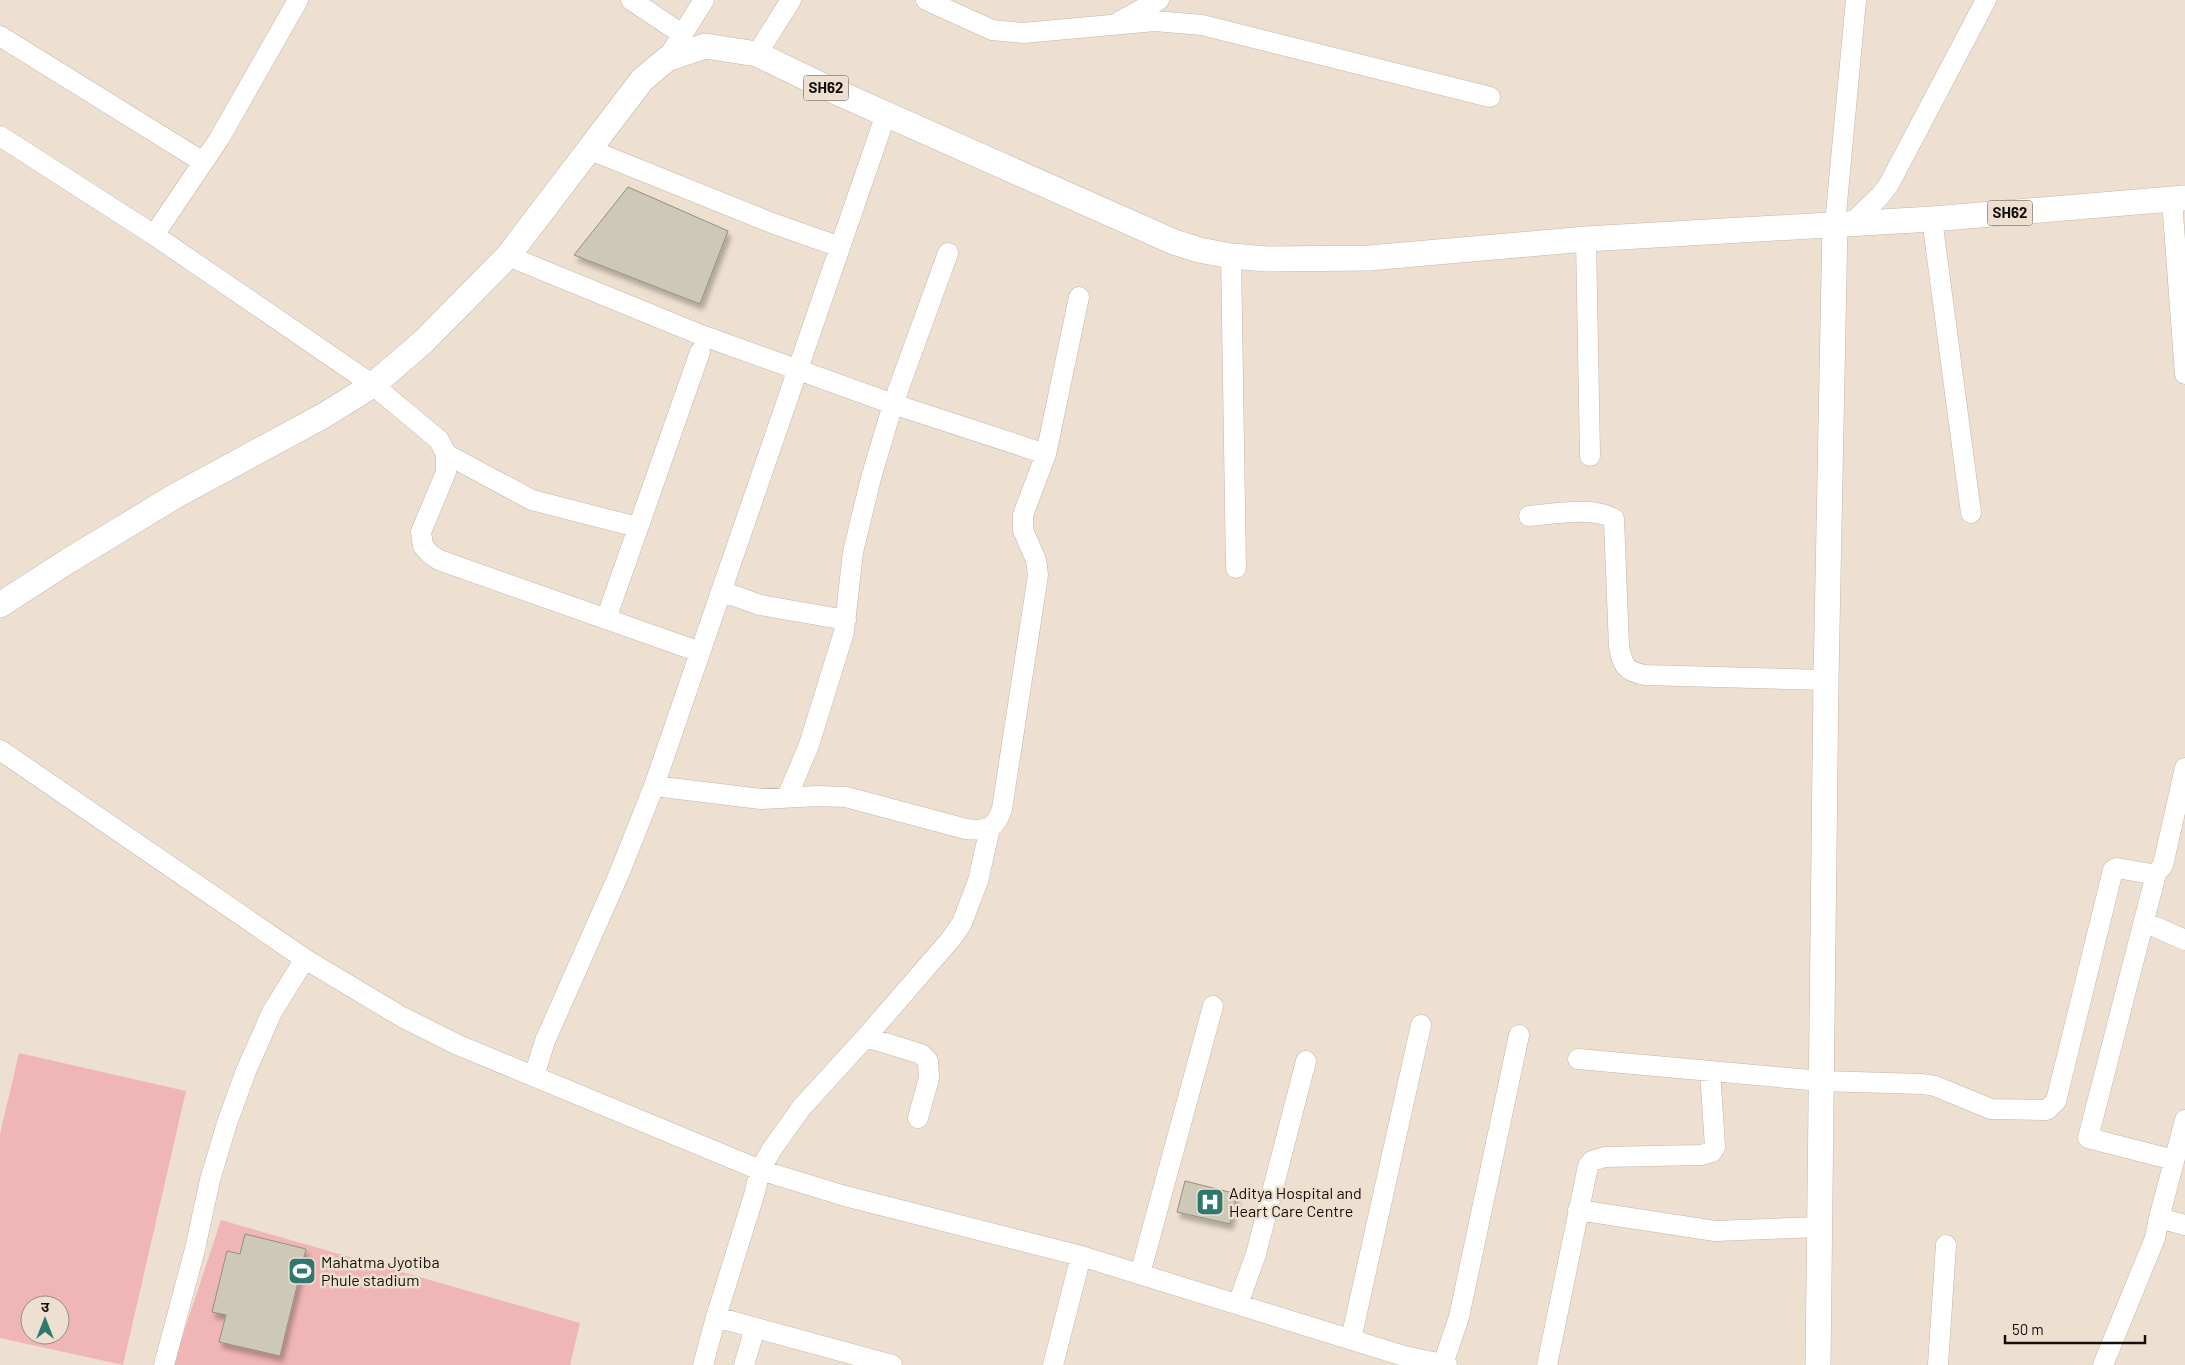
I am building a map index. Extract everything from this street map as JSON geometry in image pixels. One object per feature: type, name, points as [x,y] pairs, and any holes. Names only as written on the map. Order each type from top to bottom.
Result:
[{"type":"main road","name":"SH62","points":[[0,605],[177,495],[323,416],[373,385],[423,342],[508,256],[588,148],[642,80],[666,59],[705,46],[757,54],[825,87],[1174,242],[1199,250],[1231,256],[1369,258],[1586,239],[1932,219],[2178,199]]},
{"type":"main road","points":[[1818,1365],[1826,680],[1843,224]]},
{"type":"street","points":[[154,235],[224,130],[298,0]]},
{"type":"street","points":[[631,0],[682,34]]},
{"type":"street","points":[[666,59],[704,0]]},
{"type":"street","points":[[757,54],[791,0]]},
{"type":"street","points":[[926,0],[992,30],[1006,32],[1023,33],[1156,21],[1202,25],[1490,97]]},
{"type":"street","points":[[1111,25],[1159,0]]},
{"type":"street","points":[[1843,224],[1856,0]]},
{"type":"street","points":[[1843,224],[1880,196],[1888,186],[1986,0]]},
{"type":"street","points":[[0,36],[203,162]]},
{"type":"street","points":[[534,1076],[548,1034],[619,874],[654,786],[886,114]]},
{"type":"street","points":[[0,136],[154,235],[373,385],[439,440],[446,454],[446,472],[421,532],[423,546],[430,554],[439,560],[700,652]]},
{"type":"street","points":[[588,148],[772,223],[840,247]]},
{"type":"street","points":[[2178,199],[2185,374]]},
{"type":"street","points":[[1932,219],[1971,512]]},
{"type":"street","points":[[1586,239],[1590,456]]},
{"type":"street","points":[[788,797],[814,732],[846,620],[853,552],[871,478],[893,404],[948,253]]},
{"type":"street","points":[[508,256],[702,335],[893,404],[1046,454]]},
{"type":"street","points":[[1231,256],[1236,568]]},
{"type":"street","points":[[654,786],[760,799],[846,797],[966,829],[980,830],[990,828],[998,822],[1002,809],[1038,575],[1036,560],[1024,530],[1024,515],[1046,454],[1079,296]]},
{"type":"street","points":[[606,619],[700,352]]},
{"type":"street","points":[[446,454],[532,500],[637,527]]},
{"type":"street","points":[[1529,516],[1590,512],[1604,513],[1614,519],[1620,647],[1622,662],[1630,672],[1645,675],[1826,680]]},
{"type":"street","points":[[722,591],[760,605],[846,620]]},
{"type":"street","points":[[0,750],[305,959],[402,1017],[458,1045],[760,1170],[845,1196],[1081,1256],[1404,1356],[1445,1365],[1459,1317],[1519,1035]]},
{"type":"street","points":[[2174,1160],[2088,1138],[2156,874],[2163,865],[2185,768]]},
{"type":"street","points":[[703,1365],[760,1170],[772,1149],[802,1107],[866,1038],[951,939],[962,923],[978,882],[990,828]]},
{"type":"street","points":[[1578,1058],[1821,1081],[1923,1084],[1935,1086],[1991,1109],[2047,1110],[2056,1101],[2113,870],[2117,868],[2156,874]]},
{"type":"street","points":[[2156,928],[2185,940]]},
{"type":"street","points":[[164,1365],[210,1180],[227,1123],[246,1070],[272,1012],[305,959]]},
{"type":"street","points":[[1140,1274],[1213,1006]]},
{"type":"street","points":[[1351,1339],[1421,1024]]},
{"type":"street","points":[[866,1038],[921,1054],[928,1061],[929,1078],[918,1118]]},
{"type":"street","points":[[1238,1304],[1256,1254],[1306,1061]]},
{"type":"street","points":[[1547,1365],[1588,1166],[1592,1161],[1599,1158],[1701,1155],[1712,1152],[1715,1147],[1710,1072]]},
{"type":"street","points":[[2103,1365],[2155,1238],[2185,1120]]},
{"type":"street","points":[[1578,1210],[1715,1231],[1820,1227]]},
{"type":"street","points":[[2159,1218],[2185,1225]]},
{"type":"street","points":[[1938,1365],[1946,1245]]},
{"type":"street","points":[[1054,1365],[1081,1256]]},
{"type":"street","points":[[716,1317],[892,1365]]},
{"type":"street","points":[[744,1365],[755,1328]]},
{"type":"shaded area","points":[[19,1053],[186,1091],[123,1365],[32,1345],[70,1345],[70,1295],[20,1295],[20,1342],[0,1338],[0,1134]]},
{"type":"shaded area","name":"Mahatma Jyotiba Phule stadium","points":[[221,1220],[580,1323],[570,1365],[173,1365]]},
{"type":"building","points":[[628,187],[728,231],[700,304],[574,255]]},
{"type":"building","points":[[1185,1181],[1237,1194],[1230,1224],[1177,1212]]},
{"type":"building","points":[[245,1234],[306,1249],[280,1356],[219,1342],[226,1315],[212,1312],[227,1251],[240,1254]]},
{"type":"place","name":"Aditya Hospital and Heart Care Centre","points":[[1210,1202]]},
{"type":"place","name":"Mahatma Jyotiba Phule stadium","points":[[302,1271]]}]
